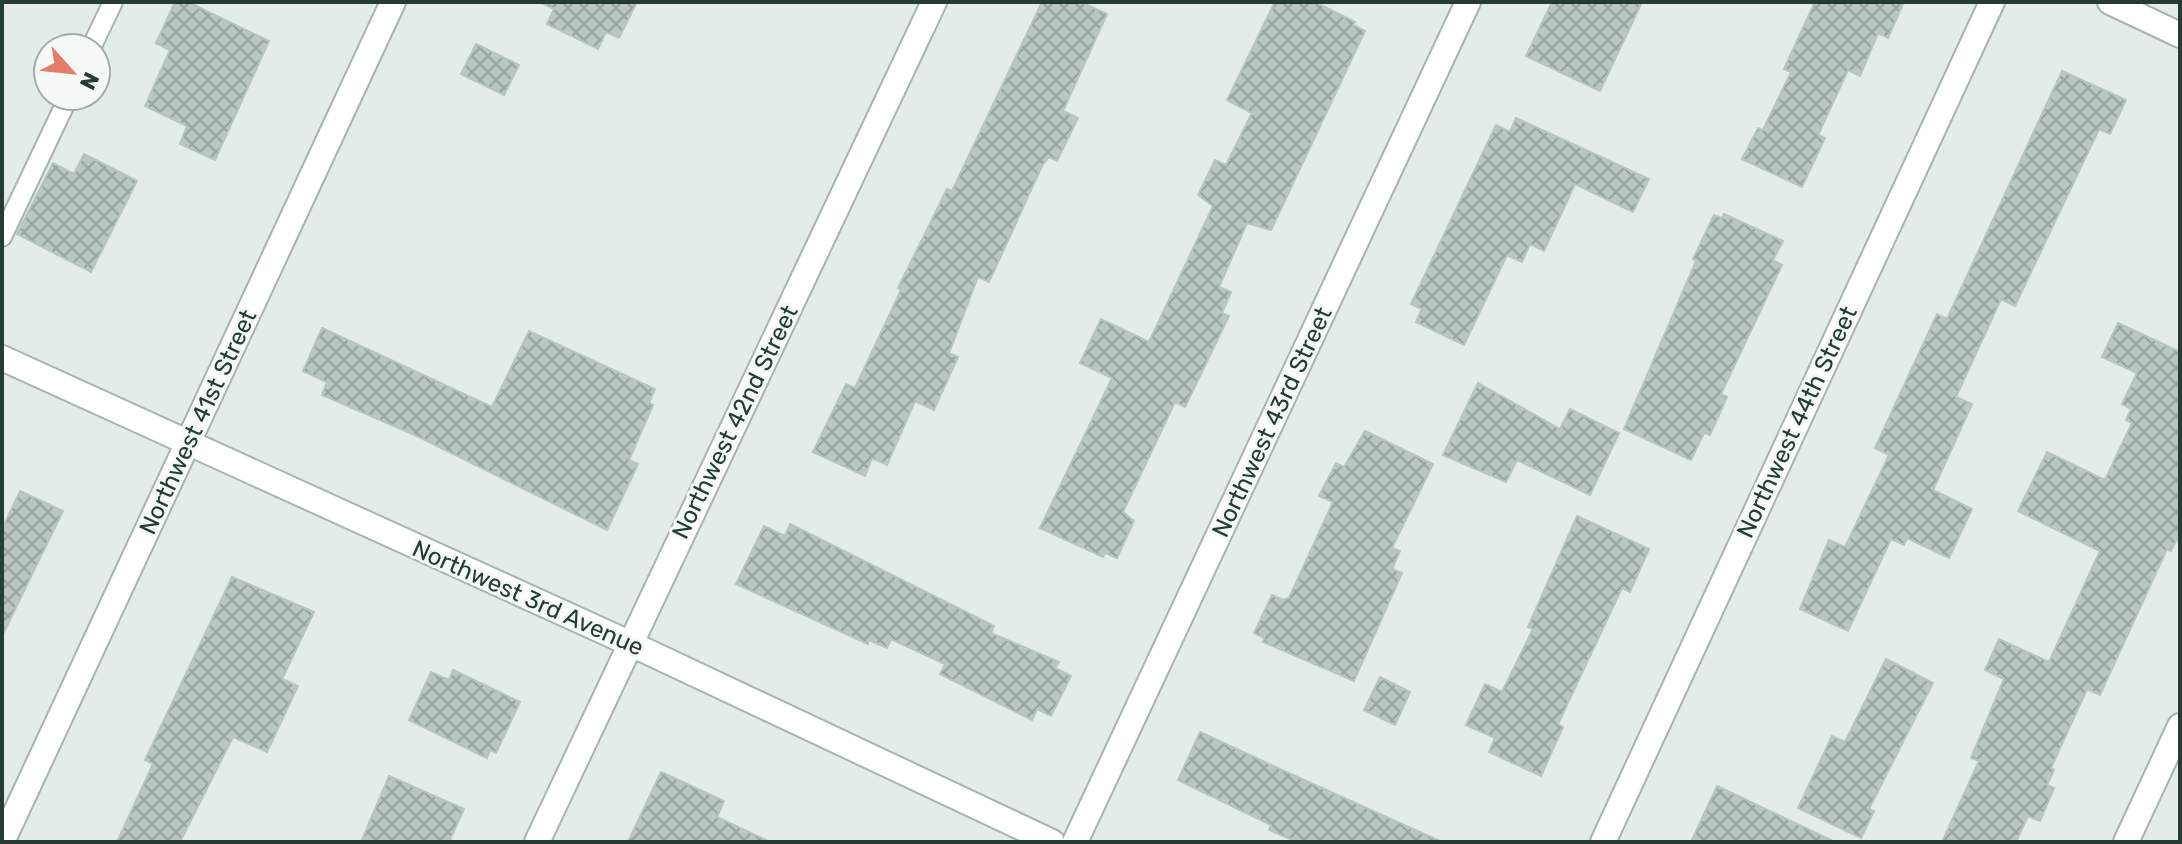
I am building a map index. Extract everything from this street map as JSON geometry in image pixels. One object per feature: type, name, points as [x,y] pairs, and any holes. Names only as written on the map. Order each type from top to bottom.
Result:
[{"type":"street","name":"Northwest 41st Street","points":[[2,842],[393,2]]},
{"type":"street","name":"Northwest 42nd Street","points":[[537,842],[934,2]]},
{"type":"street","name":"Northwest 43rd Street","points":[[1075,842],[1468,2]]},
{"type":"street","name":"Northwest 44th Street","points":[[1603,842],[1992,2]]},
{"type":"street","points":[[2110,2],[2180,35]]},
{"type":"street","name":"Northwest 3rd Avenue","points":[[2,358],[629,643],[1052,842]]},
{"type":"street","points":[[2126,842],[2180,726]]},
{"type":"lane","points":[[99,32],[113,2]]},
{"type":"lane","points":[[2,237],[61,112]]},
{"type":"building","points":[[175,2],[188,2],[269,41],[215,160],[180,144],[187,126],[145,106],[170,50],[156,43]]},
{"type":"building","points":[[540,2],[637,2],[619,38],[606,32],[598,49],[547,24],[554,9]]},
{"type":"building","points":[[1042,2],[1081,2],[1107,14],[1063,111],[1078,118],[1057,161],[1049,157],[1042,166],[989,282],[978,277],[949,353],[958,357],[934,410],[915,401],[887,465],[872,458],[865,476],[813,452],[846,384],[855,388],[901,290],[898,288],[947,189],[952,191]]},
{"type":"building","points":[[1275,2],[1315,2],[1355,22],[1353,25],[1365,31],[1271,230],[1247,223],[1219,287],[1231,292],[1222,313],[1229,316],[1185,407],[1175,402],[1123,512],[1134,521],[1117,558],[1105,553],[1103,557],[1040,528],[1112,378],[1080,363],[1101,319],[1149,342],[1213,206],[1198,195],[1215,160],[1226,165],[1252,113],[1227,100]]},
{"type":"building","points":[[1552,2],[1642,2],[1600,91],[1526,56]]},
{"type":"building","points":[[1809,2],[1904,2],[1888,38],[1878,33],[1860,76],[1848,70],[1818,135],[1825,138],[1802,187],[1742,159],[1758,128],[1763,130],[1791,72],[1784,69],[1814,4]]},
{"type":"building","points":[[476,44],[519,65],[504,95],[461,74]]},
{"type":"building","points":[[2062,71],[2126,100],[2110,134],[2099,129],[2015,306],[2001,299],[1956,397],[1972,404],[1933,490],[1972,509],[1949,558],[1907,538],[1904,545],[1891,539],[1848,631],[1800,609],[1829,540],[1845,547],[1889,455],[1875,448],[1937,314],[1947,319]]},
{"type":"building","points":[[1516,118],[1649,179],[1633,212],[1575,184],[1544,251],[1530,244],[1522,262],[1507,255],[1464,345],[1416,322],[1422,309],[1411,304],[1496,125],[1510,132]]},
{"type":"building","points":[[84,154],[137,181],[91,272],[17,234],[53,163],[74,174]]},
{"type":"building","points":[[1724,214],[1783,241],[1773,260],[1782,265],[1721,394],[1727,397],[1710,435],[1704,433],[1691,460],[1624,429],[1696,261],[1693,259],[1714,215],[1722,218]]},
{"type":"building","points":[[2118,323],[2180,352],[2180,533],[2171,551],[2167,549],[2100,695],[2087,689],[2051,768],[2054,770],[2047,785],[2054,788],[2040,821],[2028,816],[2016,842],[1942,842],[1979,761],[1971,758],[2004,679],[1985,670],[1999,639],[2049,662],[2100,551],[2018,511],[2047,452],[2105,480],[2132,423],[2126,420],[2131,409],[2122,404],[2137,373],[2102,357]]},
{"type":"building","points":[[322,328],[492,407],[529,331],[655,389],[649,403],[653,405],[629,460],[638,464],[607,530],[417,436],[322,395],[327,382],[303,371]]},
{"type":"building","points":[[1478,383],[1560,429],[1570,409],[1619,433],[1590,495],[1517,460],[1506,482],[1443,455]]},
{"type":"building","points":[[1365,431],[1433,464],[1392,548],[1400,551],[1392,569],[1402,573],[1354,681],[1263,642],[1264,638],[1254,633],[1272,595],[1283,600],[1289,598],[1333,502],[1319,496],[1336,463],[1344,467]]},
{"type":"building","points":[[20,491],[63,511],[2,636],[2,529]]},
{"type":"building","points":[[1577,516],[1649,549],[1630,592],[1622,588],[1558,724],[1563,727],[1541,776],[1489,752],[1495,738],[1466,725],[1485,684],[1502,692],[1533,629],[1528,627]]},
{"type":"building","points":[[790,524],[994,626],[991,633],[1059,662],[1055,668],[1071,676],[1051,716],[1037,709],[1032,720],[940,674],[945,664],[891,639],[887,648],[869,640],[868,644],[736,584],[764,526],[785,536]]},
{"type":"building","points":[[232,577],[314,612],[282,679],[298,686],[267,752],[233,737],[180,842],[117,842],[153,764],[145,760]]},
{"type":"building","points":[[1886,659],[1933,683],[1869,809],[1874,811],[1861,838],[1798,808],[1832,736],[1845,742]]},
{"type":"building","points":[[453,670],[520,702],[496,753],[490,750],[487,758],[409,720],[431,672],[449,680]]},
{"type":"building","points":[[1380,677],[1410,692],[1395,725],[1364,710]]},
{"type":"building","points":[[1200,732],[1442,842],[1297,842],[1269,830],[1271,825],[1178,780]]},
{"type":"building","points":[[661,772],[724,801],[717,817],[770,842],[628,842]]},
{"type":"building","points":[[389,776],[464,809],[449,842],[361,842]]},
{"type":"building","points":[[1717,786],[1835,842],[1691,842]]}]
